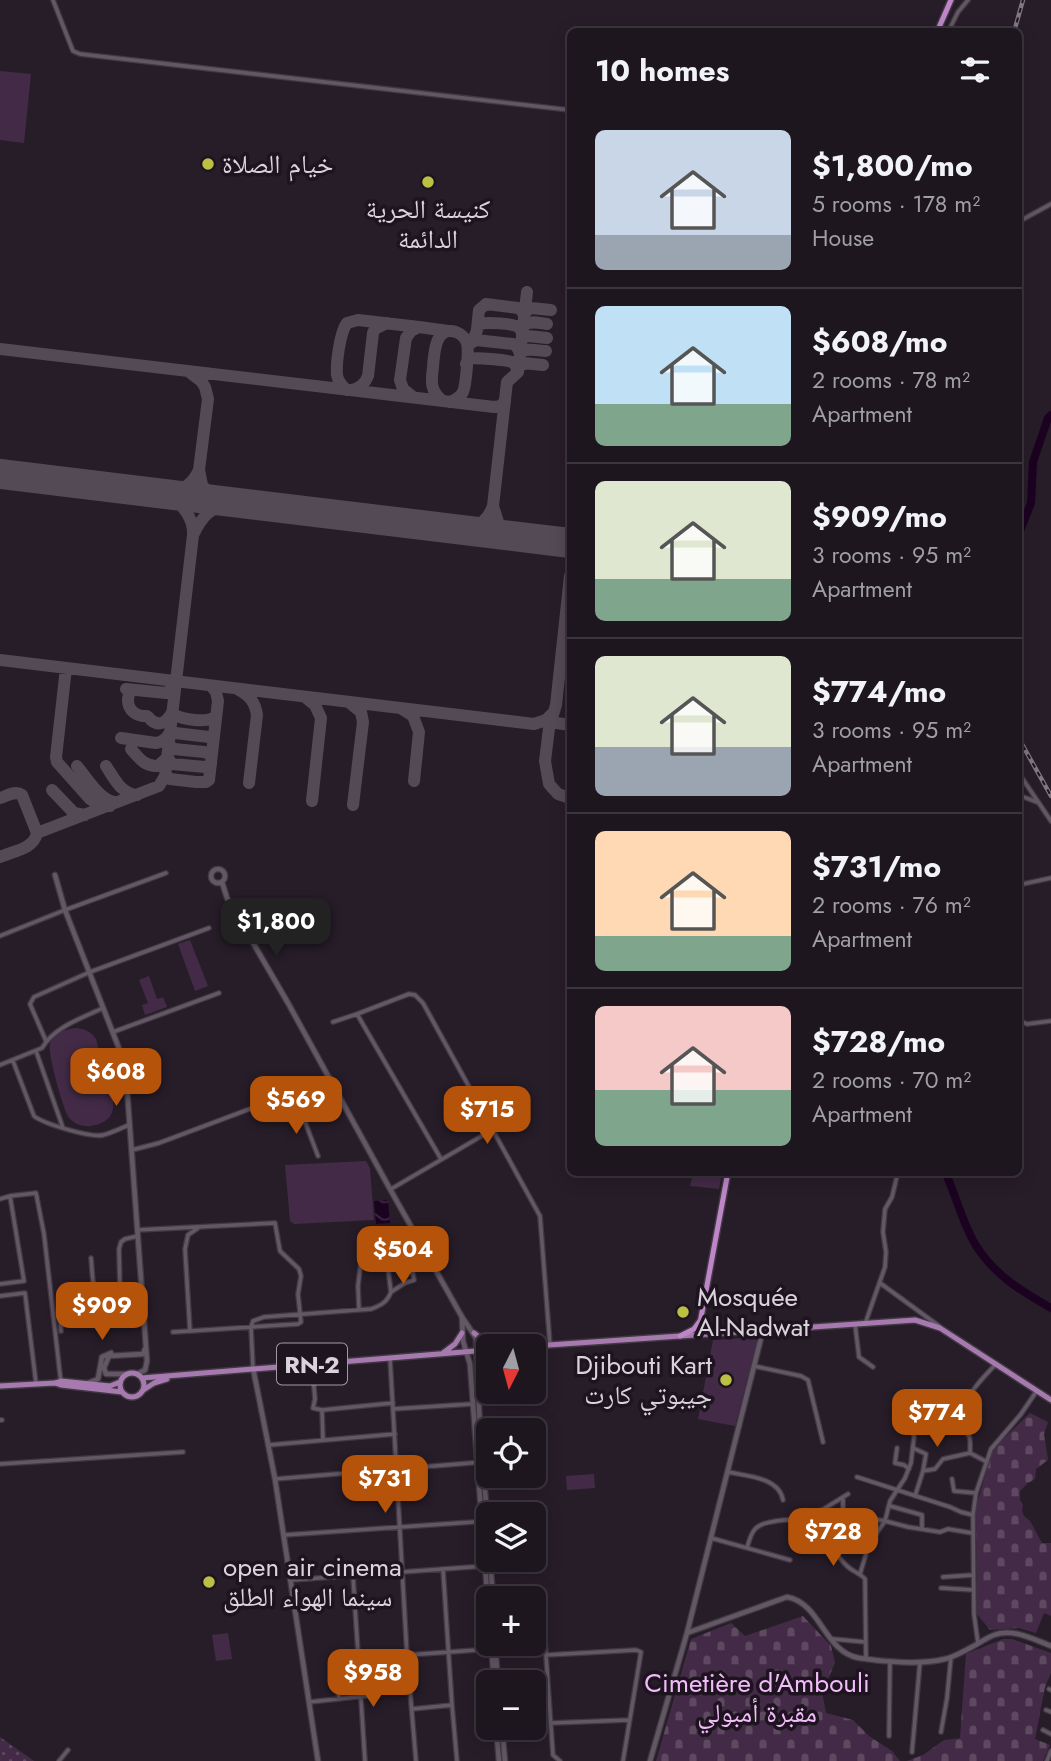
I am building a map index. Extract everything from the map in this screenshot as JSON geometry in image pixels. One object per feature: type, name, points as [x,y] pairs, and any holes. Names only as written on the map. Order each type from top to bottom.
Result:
[{"type":"highway","points":[[939,28],[951,0]]},
{"type":"highway","points":[[698,1334],[727,1176]]},
{"type":"highway","points":[[702,1318],[710,1328],[719,1333]]},
{"type":"highway","points":[[702,1318],[710,1334]]},
{"type":"highway","points":[[680,1336],[694,1329],[702,1318]]},
{"type":"main road","points":[[546,1345],[915,1320],[940,1328],[1051,1400]]},
{"type":"main road","points":[[440,1354],[455,1344],[462,1334]]},
{"type":"main road","name":"RN-2","points":[[126,1374],[150,1378],[476,1351]]},
{"type":"main road","points":[[145,1370],[150,1378]]},
{"type":"main road","points":[[122,1392],[120,1382],[126,1374]]},
{"type":"main road","name":"RN-2","points":[[59,1383],[122,1392],[133,1397],[154,1383],[184,1375]]},
{"type":"main road","points":[[139,1376],[144,1385],[142,1391]]},
{"type":"main road","name":"RN-2","points":[[0,1386],[59,1383],[110,1386],[120,1382]]},
{"type":"street","points":[[53,0],[71,46],[80,54],[567,110]]},
{"type":"street","points":[[950,28],[968,0]]},
{"type":"street","points":[[1022,220],[1051,204]]},
{"type":"street","points":[[1022,778],[1051,821]]},
{"type":"street","points":[[1022,797],[1039,803]]},
{"type":"street","points":[[227,898],[219,891],[211,877],[214,869],[219,868],[225,873],[222,882],[227,898],[476,1338]]},
{"type":"street","points":[[0,936],[166,873]]},
{"type":"street","points":[[55,875],[65,910],[120,1051],[126,1075],[147,1361],[145,1370],[139,1376]]},
{"type":"street","points":[[1022,884],[1051,878]]},
{"type":"street","points":[[214,881],[222,882]]},
{"type":"street","points":[[46,1041],[30,1004],[34,997],[90,972],[209,928]]},
{"type":"street","points":[[113,1032],[219,993]]},
{"type":"street","points":[[333,1023],[409,995],[420,998],[540,1216],[550,1345]]},
{"type":"street","points":[[0,1065],[42,1048],[46,1041],[73,1021],[103,1008]]},
{"type":"street","points":[[357,1014],[441,1159]]},
{"type":"street","points":[[1022,1022],[1027,1024],[1051,1021]]},
{"type":"street","points":[[36,1051],[63,1128]]},
{"type":"street","points":[[13,1061],[34,1116],[45,1123],[97,1136],[130,1125]]},
{"type":"street","points":[[132,1150],[159,1143],[255,1107],[270,1110],[296,1105],[299,1106],[318,1156]]},
{"type":"street","points":[[390,1189],[492,1130]]},
{"type":"street","points":[[865,1324],[885,1267],[885,1209],[892,1197],[897,1176]]},
{"type":"street","points":[[0,1199],[36,1192],[44,1234],[59,1383]]},
{"type":"street","points":[[10,1196],[24,1281],[36,1384]]},
{"type":"street","points":[[118,1305],[119,1249],[125,1239],[138,1233],[275,1223],[280,1251],[299,1269],[301,1276],[298,1294],[301,1322],[173,1332]]},
{"type":"street","points":[[190,1331],[185,1250],[188,1235],[198,1228]]},
{"type":"street","points":[[318,1761],[275,1479],[253,1368],[251,1327],[253,1321],[264,1317],[371,1309],[380,1306],[388,1300],[391,1292],[384,1239],[406,1237],[414,1280],[391,1292]]},
{"type":"street","points":[[359,1310],[358,1286],[362,1253],[386,1248]]},
{"type":"street","points":[[91,1258],[94,1292],[103,1304],[143,1304]]},
{"type":"street","points":[[0,1284],[24,1281]]},
{"type":"street","points":[[879,1282],[940,1328]]},
{"type":"street","points":[[61,1331],[59,1294],[94,1292]]},
{"type":"street","points":[[0,1296],[25,1293]]},
{"type":"street","points":[[462,1317],[462,1334],[470,1364],[476,1423]]},
{"type":"street","points":[[855,1324],[859,1357],[873,1367]]},
{"type":"street","points":[[650,1761],[687,1633],[763,1330]]},
{"type":"street","points":[[126,1374],[106,1374],[104,1368],[109,1356],[143,1354],[146,1348]]},
{"type":"street","points":[[88,1383],[98,1379],[104,1355],[143,1351],[146,1348]]},
{"type":"street","points":[[390,1358],[407,1655],[416,1761]]},
{"type":"street","points":[[312,1364],[313,1408],[322,1410],[393,1403]]},
{"type":"street","points":[[970,1453],[970,1440],[963,1424],[964,1409],[977,1384],[996,1364]]},
{"type":"street","points":[[754,1366],[801,1376],[808,1380],[823,1442]]},
{"type":"street","points":[[978,1643],[973,1575],[973,1515],[976,1493],[994,1443],[1021,1414],[1037,1391]]},
{"type":"street","points":[[860,1574],[869,1544],[885,1521],[890,1501],[909,1469],[913,1426],[901,1397]]},
{"type":"street","points":[[393,1409],[472,1404]]},
{"type":"street","points":[[322,1410],[323,1440]]},
{"type":"street","points":[[269,1445],[395,1434]]},
{"type":"street","points":[[897,1448],[895,1463],[909,1469]]},
{"type":"street","points":[[913,1448],[926,1454],[915,1496]]},
{"type":"street","points":[[0,1464],[183,1452]]},
{"type":"street","points":[[923,1471],[935,1469],[943,1460],[970,1453],[987,1462]]},
{"type":"street","points":[[275,1479],[476,1462]]},
{"type":"street","points":[[728,1472],[772,1484],[782,1494],[783,1500]]},
{"type":"street","points":[[857,1477],[973,1515]]},
{"type":"street","points":[[952,1479],[954,1491],[976,1493]]},
{"type":"street","points":[[804,1520],[810,1513],[822,1510],[848,1494]]},
{"type":"street","points":[[843,1499],[844,1513],[940,1532],[948,1529],[973,1533]]},
{"type":"street","points":[[889,1506],[922,1515],[922,1529]]},
{"type":"street","points":[[747,1548],[751,1532],[762,1523],[804,1520],[823,1533],[846,1566],[860,1574],[865,1582],[866,1659]]},
{"type":"street","points":[[284,1535],[476,1522]]},
{"type":"street","points":[[711,1538],[790,1560]]},
{"type":"street","points":[[291,1580],[476,1565]]},
{"type":"street","points":[[443,1569],[457,1761]]},
{"type":"street","points":[[943,1577],[973,1575]]},
{"type":"street","points":[[353,1576],[365,1761]]},
{"type":"street","points":[[941,1588],[974,1590]]},
{"type":"street","points":[[687,1633],[788,1597],[801,1600],[839,1648],[849,1656],[866,1659],[920,1662],[951,1657],[996,1634],[1013,1632],[1050,1646],[1051,1639]]},
{"type":"street","points":[[832,1639],[865,1642]]},
{"type":"street","points":[[339,1699],[337,1661],[340,1659],[448,1653],[476,1648]]},
{"type":"street","points":[[560,1761],[553,1755],[546,1655],[636,1650],[641,1658],[623,1761]]},
{"type":"street","points":[[309,1702],[372,1697],[378,1693],[377,1657]]},
{"type":"street","points":[[941,1732],[951,1657]]},
{"type":"street","points":[[889,1736],[890,1661]]},
{"type":"street","points":[[912,1752],[920,1662]]},
{"type":"street","points":[[412,1709],[452,1705]]},
{"type":"street","points":[[551,1723],[629,1720]]},
{"type":"street","points":[[1043,1730],[1051,1734]]},
{"type":"street","points":[[497,1740],[499,1761]]},
{"type":"street","points":[[503,1740],[505,1761]]},
{"type":"street","points":[[59,1761],[68,1750]]},
{"type":"street","points":[[1047,1761],[1051,1753]]},
{"type":"green space","points":[[0,71],[31,74],[24,143],[0,140]]},
{"type":"green space","points":[[190,940],[208,986],[195,991],[178,944]]},
{"type":"green space","points":[[149,976],[157,999],[163,997],[167,1007],[145,1015],[142,1005],[148,1003],[139,980]]},
{"type":"green space","points":[[76,1028],[87,1031],[96,1039],[113,1099],[112,1113],[108,1119],[91,1126],[78,1124],[68,1116],[51,1057],[50,1044],[54,1037]]},
{"type":"green space","points":[[366,1161],[370,1168],[374,1220],[294,1224],[290,1221],[285,1165]]},
{"type":"green space","points":[[692,1176],[721,1176],[719,1189],[690,1186]]},
{"type":"green space","name":"Djibouti Kart جيبوتي كارت","points":[[756,1337],[735,1426],[698,1419],[713,1340]]},
{"type":"green space","points":[[1030,1413],[1048,1422],[1044,1434],[1048,1460],[1036,1469],[1035,1479],[1020,1491],[1020,1500],[1024,1516],[1030,1521],[1042,1543],[1051,1543],[1051,1616],[1044,1613],[1036,1633],[1019,1628],[990,1630],[977,1614],[976,1507],[993,1449]]},
{"type":"green space","points":[[594,1474],[595,1488],[567,1490],[566,1476]]},
{"type":"green space","name":"Cimetière d'Ambouli مقبرة أمبولي","points":[[803,1616],[831,1646],[835,1663],[822,1692],[826,1713],[853,1720],[869,1736],[892,1751],[900,1761],[656,1761],[691,1639],[731,1623],[745,1636]]},
{"type":"green space","points":[[228,1633],[232,1659],[216,1661],[212,1635]]},
{"type":"green space","name":"Cimetière d'Ambouli مقبرة أمبولي","points":[[1003,1639],[1012,1639],[1051,1653],[1051,1673],[1045,1687],[1035,1739],[1050,1745],[1043,1761],[907,1761],[923,1755],[944,1740],[960,1738],[966,1654]]},
{"type":"green space","points":[[0,1737],[34,1761],[0,1761]]},
{"type":"water","points":[[388,1200],[390,1223],[376,1224],[374,1201]]},
{"type":"waterway","points":[[1022,526],[1031,503],[1033,462],[1051,415]]},
{"type":"waterway","points":[[947,1176],[966,1227],[982,1255],[1009,1281],[1051,1308]]},
{"type":"taxiway","points":[[512,536],[499,525],[493,506],[507,382],[518,372],[527,292]]},
{"type":"taxiway","points":[[477,329],[479,310],[486,304],[518,308],[524,315]]},
{"type":"taxiway","points":[[525,312],[531,308],[551,310]]},
{"type":"taxiway","points":[[347,390],[339,382],[337,375],[340,340],[347,323],[358,320],[419,327]]},
{"type":"taxiway","points":[[523,326],[531,322],[547,324]]},
{"type":"taxiway","points":[[352,390],[367,379],[373,333],[387,323]]},
{"type":"taxiway","points":[[469,343],[479,324],[512,325],[520,328],[522,333]]},
{"type":"taxiway","points":[[413,397],[403,389],[400,380],[406,338],[411,331],[419,327],[448,331]]},
{"type":"taxiway","points":[[443,401],[432,386],[432,377],[437,342],[449,331],[464,337],[468,353],[463,392],[450,402]]},
{"type":"taxiway","points":[[522,340],[525,336],[547,338]]},
{"type":"taxiway","points":[[468,345],[476,340],[513,344],[520,353],[529,350],[546,351]]},
{"type":"taxiway","points":[[0,349],[494,407],[505,402]]},
{"type":"taxiway","points":[[466,364],[473,358],[504,360],[514,363],[518,372]]},
{"type":"taxiway","points":[[519,367],[524,363],[543,365]]},
{"type":"taxiway","points":[[188,371],[201,381],[208,399],[199,470],[202,485],[221,501]]},
{"type":"taxiway","points":[[165,494],[185,487],[199,470]]},
{"type":"taxiway","points":[[172,495],[190,518],[193,535],[208,514],[231,502]]},
{"type":"taxiway","points":[[465,530],[482,522],[493,506]]},
{"type":"taxiway","points":[[558,541],[567,534]]},
{"type":"taxiway","points":[[37,833],[159,786],[165,776],[193,535]]},
{"type":"taxiway","points":[[567,604],[556,705],[549,728],[545,761],[549,784],[558,794],[567,797]]},
{"type":"taxiway","points":[[0,660],[534,724],[546,720],[552,714]]},
{"type":"taxiway","points":[[66,668],[57,762],[90,799],[110,806]]},
{"type":"taxiway","points":[[126,689],[166,693],[177,682]]},
{"type":"taxiway","points":[[166,775],[170,779],[196,782],[209,780],[218,701],[211,686]]},
{"type":"taxiway","points":[[131,690],[129,706],[137,714],[161,723],[173,711]]},
{"type":"taxiway","points":[[239,690],[251,700],[257,715],[249,783]]},
{"type":"taxiway","points":[[305,697],[315,705],[321,718],[312,801]]},
{"type":"taxiway","points":[[350,703],[361,712],[363,722],[353,805]]},
{"type":"taxiway","points":[[402,709],[413,716],[419,732],[414,781]]},
{"type":"taxiway","points":[[173,714],[195,720],[216,717]]},
{"type":"taxiway","points":[[550,722],[567,725]]},
{"type":"taxiway","points":[[121,738],[156,743],[165,739],[171,730],[175,733],[209,737],[214,735]]},
{"type":"taxiway","points":[[169,745],[174,749],[207,753],[212,750]]},
{"type":"taxiway","points":[[131,749],[143,761],[153,766],[158,766],[168,757]]},
{"type":"taxiway","points":[[168,758],[172,764],[205,767],[211,764]]},
{"type":"taxiway","points":[[77,766],[98,792],[114,802]]},
{"type":"taxiway","points":[[106,766],[122,789],[137,795]]},
{"type":"taxiway","points":[[52,790],[74,813],[85,815]]},
{"type":"taxiway","points":[[0,798],[14,793],[22,795],[37,833],[32,843],[0,857]]},
{"type":"runway","points":[[0,474],[567,543]]},
{"type":"railway","points":[[1015,28],[1023,0]]},
{"type":"railway","points":[[1022,744],[1051,796]]},
{"type":"place","name":"خيام الصلاة","points":[[208,164]]},
{"type":"place","name":"كنيسة الحرية الدائمة","points":[[428,182]]},
{"type":"place","name":"Mosquée Al-Nadwat","points":[[683,1312]]},
{"type":"place","name":"Djibouti Kart جيبوتي كارت","points":[[726,1380]]},
{"type":"place","name":"open air cinema سينما الهواء الطلق","points":[[209,1582]]}]
